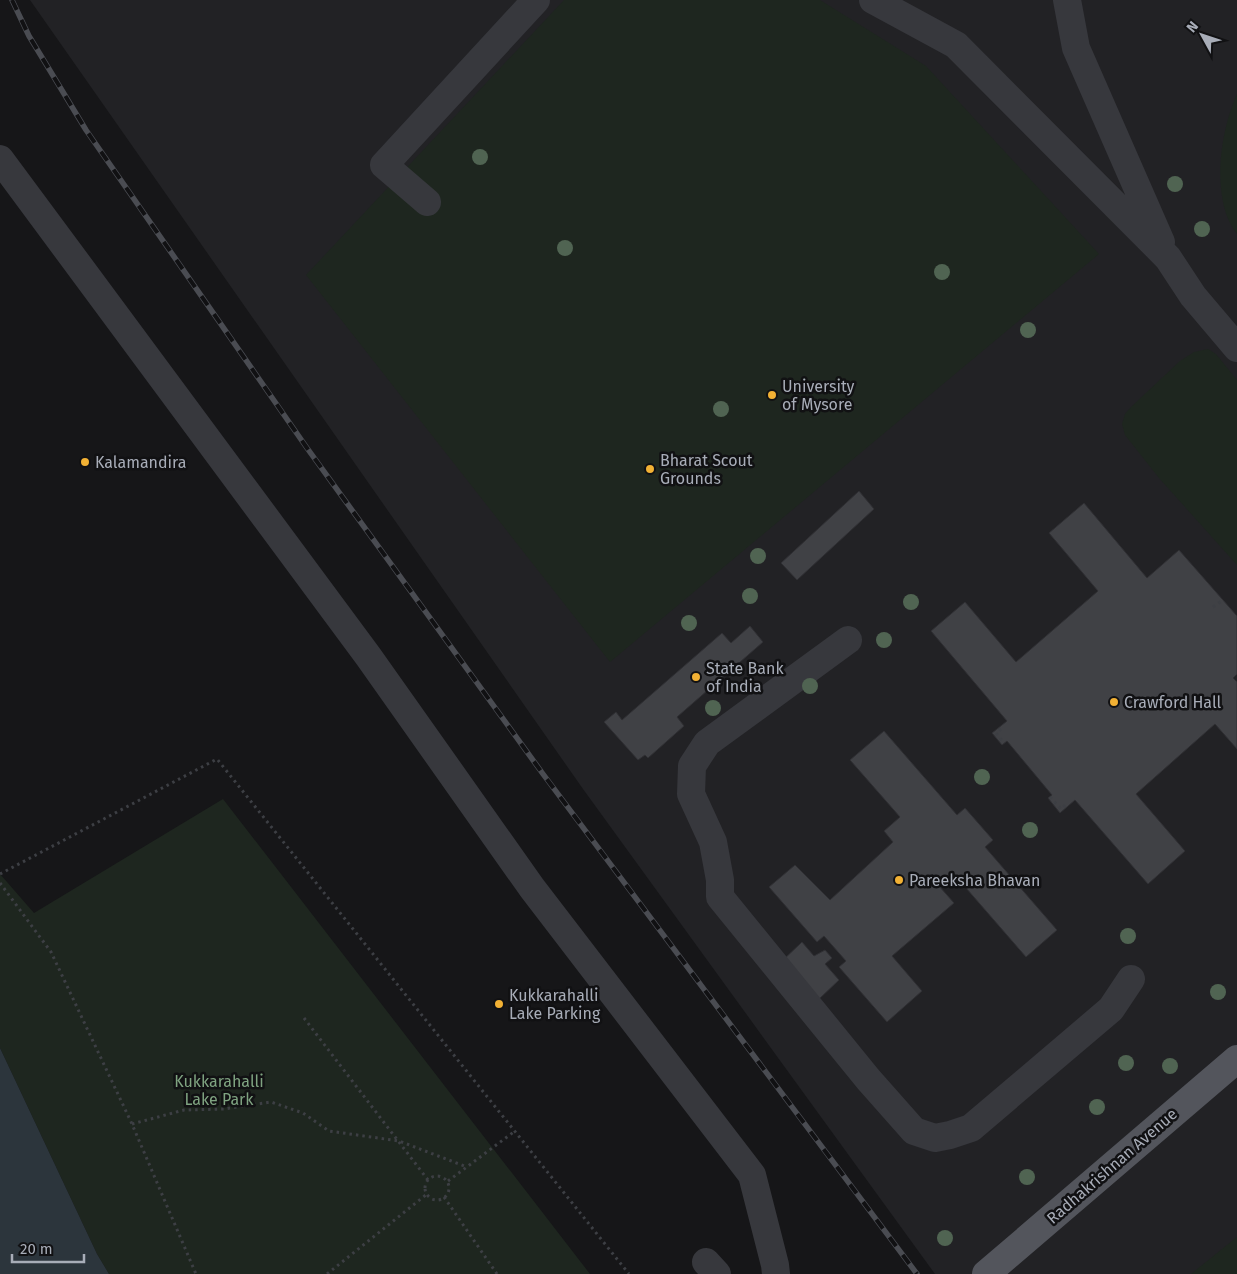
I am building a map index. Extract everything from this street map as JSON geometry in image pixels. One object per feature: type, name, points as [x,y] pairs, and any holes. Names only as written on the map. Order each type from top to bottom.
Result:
[{"type":"main road","name":"Radhakrishnan Avenue","points":[[986,1274],[1237,1059]]},
{"type":"street","points":[[427,202],[384,165],[536,0]]},
{"type":"street","points":[[873,0],[956,45],[1168,258]]},
{"type":"street","points":[[1068,0],[1076,48],[1168,258],[1193,296],[1237,348]]},
{"type":"street","points":[[0,159],[362,648],[532,888],[752,1175],[776,1274]]},
{"type":"street","points":[[848,640],[707,743],[692,766],[691,794],[713,842],[720,880],[720,896],[868,1079],[914,1131],[935,1138],[950,1136],[970,1128],[1111,1009],[1131,979]]},
{"type":"path","points":[[1213,608],[1223,600]]},
{"type":"path","points":[[1001,729],[996,733],[1004,743]]},
{"type":"path","points":[[0,874],[217,759],[630,1274]]},
{"type":"path","points":[[1050,796],[1061,809],[1065,805]]},
{"type":"path","points":[[0,883],[51,952],[132,1124],[196,1274]]},
{"type":"path","points":[[304,1018],[428,1180]]},
{"type":"path","points":[[132,1124],[184,1110],[224,1109],[271,1102],[303,1113],[329,1131],[399,1141],[467,1167]]},
{"type":"path","points":[[448,1181],[515,1131]]},
{"type":"path","points":[[434,1176],[440,1176],[448,1181],[450,1190],[444,1198],[436,1200],[427,1194],[425,1186],[428,1180],[434,1176]]},
{"type":"path","points":[[327,1274],[427,1194]]},
{"type":"path","points":[[444,1198],[497,1274]]},
{"type":"shaded area","name":"University of Mysore","points":[[30,0],[1237,0],[1237,1274],[935,1274],[583,789]]},
{"type":"shaded area","points":[[0,1048],[97,1254],[109,1274],[0,1274]]},
{"type":"green space","name":"Bharat Scout Grounds","points":[[564,0],[820,0],[926,66],[1099,254],[610,662],[306,275]]},
{"type":"green space","points":[[1237,94],[1237,234],[1229,220],[1223,203],[1220,165],[1226,127]]},
{"type":"green space","points":[[1208,349],[1216,354],[1237,380],[1237,565],[1159,478],[1125,435],[1122,424],[1125,414],[1131,407],[1180,361],[1194,352]]},
{"type":"green space","name":"Kukkarahalli Lake Park","points":[[223,799],[590,1274],[109,1274],[97,1254],[0,1048],[0,874],[34,913]]},
{"type":"green space","points":[[1237,1237],[1237,1274],[1191,1274]]},
{"type":"building","points":[[859,491],[874,509],[797,580],[781,563]]},
{"type":"building","name":"Crawford Hall","points":[[1084,503],[1147,578],[1179,550],[1237,616],[1237,674],[1233,678],[1237,682],[1237,749],[1215,724],[1136,794],[1185,851],[1148,884],[1075,800],[1060,813],[1048,798],[1052,795],[1007,741],[1002,745],[992,733],[1007,721],[931,631],[965,602],[1016,662],[1098,591],[1049,533]]},
{"type":"building","name":"State Bank of India","points":[[750,626],[763,642],[677,717],[684,726],[648,758],[645,755],[638,760],[604,722],[616,712],[622,720],[722,633],[731,643]]},
{"type":"building","name":"Pareeksha Bhavan","points":[[884,731],[957,815],[965,808],[993,840],[985,847],[1057,930],[1026,957],[953,873],[939,886],[954,903],[892,956],[922,991],[887,1022],[839,967],[846,961],[824,936],[817,942],[769,887],[795,865],[830,900],[893,842],[884,831],[900,817],[850,760]]},
{"type":"building","points":[[802,942],[814,956],[825,950],[832,958],[825,964],[839,980],[818,1000],[781,962]]},
{"type":"railway","points":[[12,0],[29,36],[86,130],[307,448],[543,774],[917,1274]]},
{"type":"place","name":"University of Mysore","points":[[772,395]]},
{"type":"place","name":"Kalamandira","points":[[85,462]]},
{"type":"place","name":"Bharat Scout Grounds","points":[[650,469]]},
{"type":"place","name":"State Bank of India","points":[[696,677]]},
{"type":"place","name":"Crawford Hall","points":[[1114,702]]},
{"type":"place","name":"Pareeksha Bhavan","points":[[899,880]]},
{"type":"place","name":"Kukkarahalli Lake Parking","points":[[499,1004]]}]
